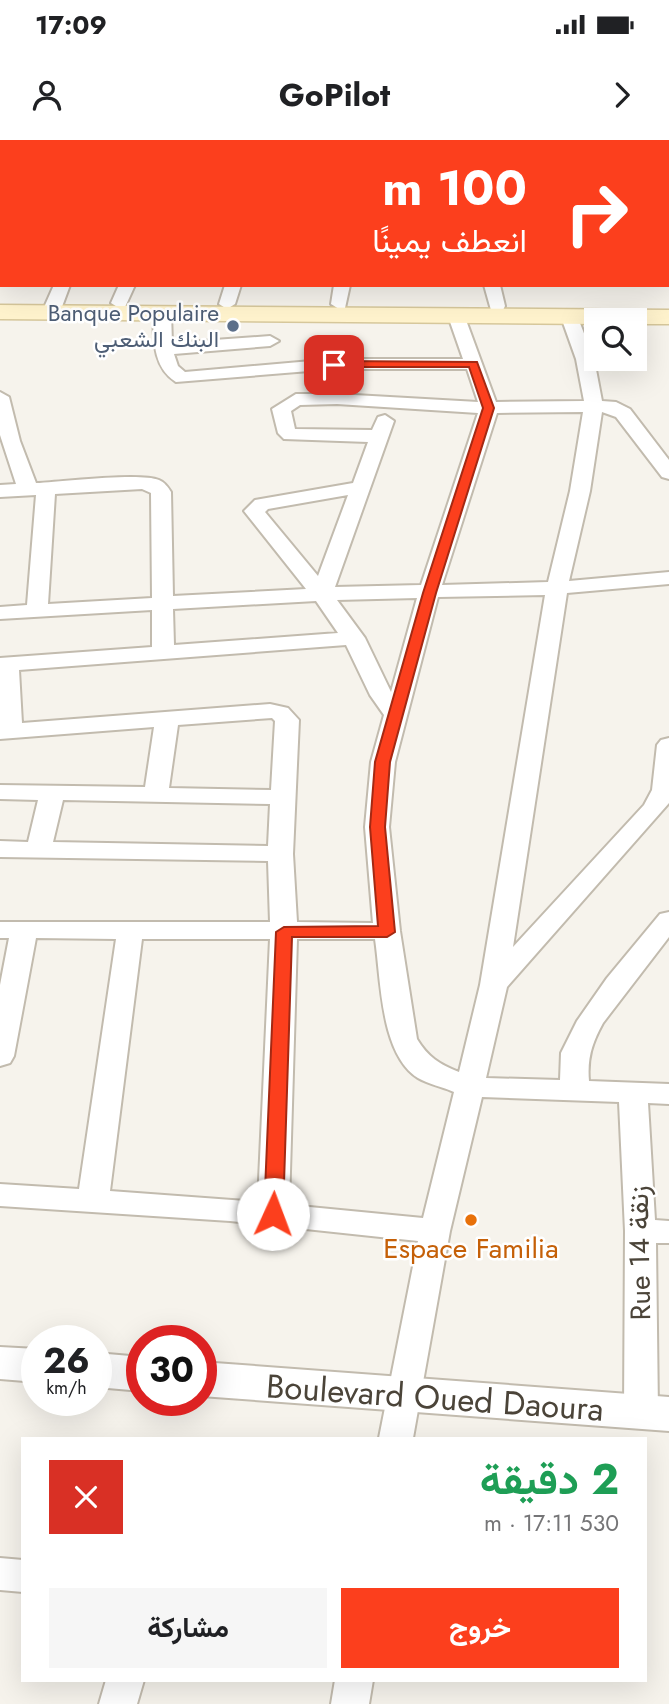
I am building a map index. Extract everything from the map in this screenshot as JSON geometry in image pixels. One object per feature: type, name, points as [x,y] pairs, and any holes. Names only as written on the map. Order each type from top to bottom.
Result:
[{"type":"main road","points":[[0,302],[123,294],[494,295],[669,306]]},
{"type":"main road","points":[[0,312],[56,300],[162,313],[669,317]]},
{"type":"street","points":[[162,313],[169,366],[174,375],[182,378],[334,365],[474,364]]},
{"type":"street","points":[[270,314],[272,370]]},
{"type":"street","points":[[457,316],[489,408],[429,593],[383,762],[377,827],[387,932],[403,1039],[415,1060],[428,1071],[470,1087],[669,1094]]},
{"type":"street","points":[[396,1437],[435,1231],[494,985],[557,588],[580,491],[594,404],[585,359],[570,317]]},
{"type":"street","points":[[165,349],[270,341]]},
{"type":"street","points":[[0,397],[6,442],[37,489],[37,612]]},
{"type":"street","points":[[380,436],[291,435],[287,433],[281,409],[296,400],[337,399],[489,408],[609,405],[623,413],[669,473]]},
{"type":"street","points":[[322,593],[362,487],[390,402]]},
{"type":"street","points":[[0,491],[155,485],[161,492],[163,653]]},
{"type":"street","points":[[362,487],[262,504],[254,511],[322,593],[354,638],[381,699],[396,715]]},
{"type":"street","points":[[0,613],[322,593],[429,593],[557,588],[669,578]]},
{"type":"street","points":[[273,1214],[284,932],[280,855],[287,720],[280,713],[270,710],[6,732],[4,665],[354,638]]},
{"type":"street","points":[[156,795],[167,719]]},
{"type":"street","points":[[494,985],[654,808],[664,790],[669,745]]},
{"type":"street","points":[[0,792],[282,797]]},
{"type":"street","points":[[40,850],[52,793]]},
{"type":"street","points":[[0,849],[280,855]]},
{"type":"street","points":[[575,1091],[575,1054],[589,1027],[608,997],[669,920]]},
{"type":"street","points":[[0,1056],[12,930],[387,932]]},
{"type":"street","points":[[93,1201],[130,931]]},
{"type":"street","name":"Rue 14 زنقة","points":[[633,1093],[654,1231],[655,1413]]},
{"type":"street","points":[[0,1195],[273,1214],[435,1231]]},
{"type":"street","points":[[0,1363],[21,1365]]},
{"type":"street","name":"Boulevard Oued Daoura","points":[[217,1380],[655,1413]]},
{"type":"street","points":[[0,1574],[21,1576]]},
{"type":"street","points":[[118,1704],[124,1682]]},
{"type":"street","points":[[350,1704],[354,1682]]},
{"type":"place","name":"Banque Populaire البنك الشعبي","points":[[233,326]]},
{"type":"place","name":"Espace Familia","points":[[471,1220]]},
{"type":"route","points":[[273,1214],[284,932],[387,932],[377,827],[383,762],[429,593],[489,408],[474,364],[334,365]]}]
